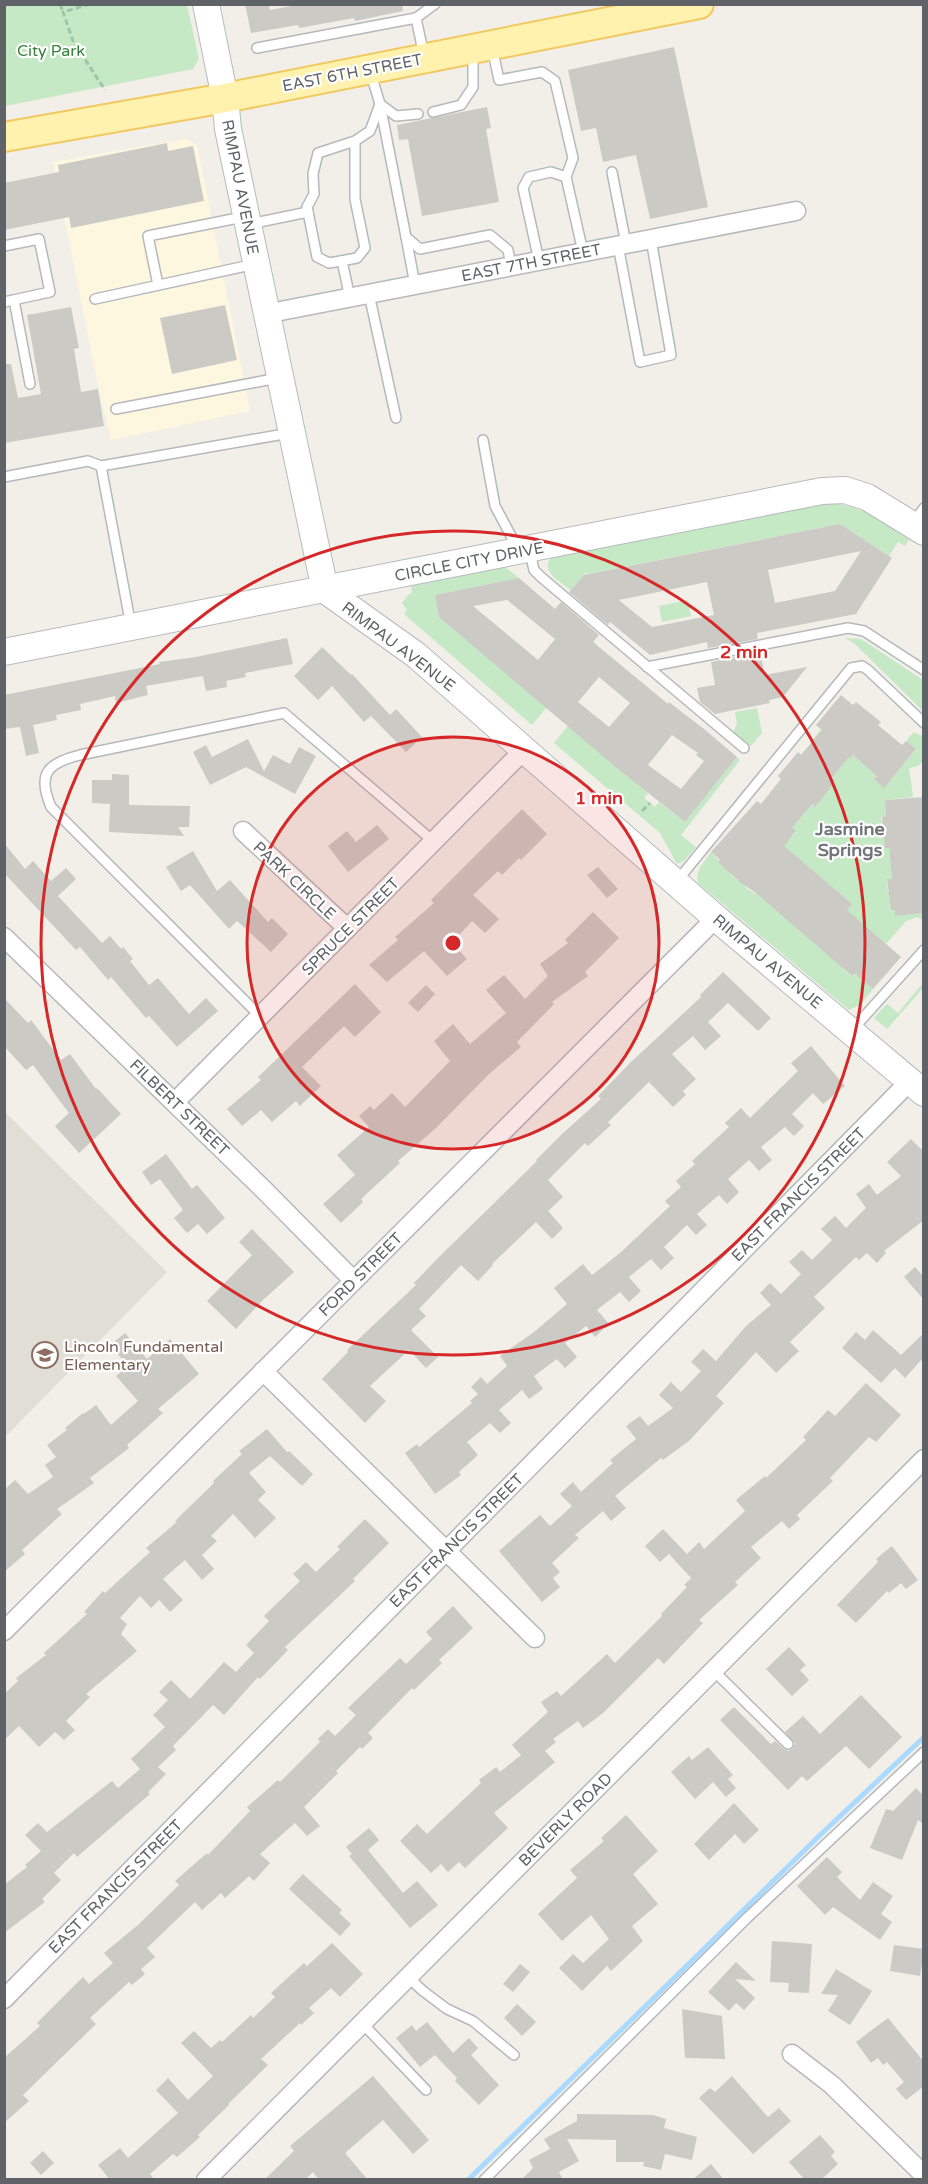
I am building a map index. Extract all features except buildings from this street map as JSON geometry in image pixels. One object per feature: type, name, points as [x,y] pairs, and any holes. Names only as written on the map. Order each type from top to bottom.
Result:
[{"type":"main road","name":"RIMPAU AVENUE","points":[[206,4],[265,314],[325,590],[416,655],[716,918],[916,1087]]},
{"type":"main road","name":"EAST 6TH STREET","points":[[4,137],[225,98],[689,5]]},
{"type":"main road","name":"CIRCLE CITY DRIVE","points":[[4,652],[822,491],[845,490],[867,497],[920,522]]},
{"type":"street","name":"EAST 7TH STREET","points":[[265,314],[796,210]]},
{"type":"street","name":"SPRUCE STREET","points":[[175,1102],[525,749]]},
{"type":"street","name":"PARK CIRCLE","points":[[243,831],[347,928]]},
{"type":"street","name":"FORD STREET","points":[[4,1631],[716,918]]},
{"type":"street","name":"FILBERT STREET","points":[[4,937],[175,1102],[353,1280]]},
{"type":"street","name":"EAST FRANCIS STREET","points":[[4,1999],[445,1552],[916,1087]]},
{"type":"street","points":[[263,1371],[535,1638]]},
{"type":"street","name":"BEVERLY ROAD","points":[[206,2180],[924,1459]]},
{"type":"street","points":[[792,2054],[832,2085],[924,2175]]},
{"type":"lane","points":[[257,48],[416,18],[435,4]]},
{"type":"lane","points":[[416,18],[424,58]]},
{"type":"lane","points":[[433,112],[461,105],[473,87],[482,47]]},
{"type":"lane","points":[[482,47],[499,80],[542,72],[555,81],[573,158],[566,177],[583,252]]},
{"type":"lane","points":[[370,69],[380,104],[415,285]]},
{"type":"lane","points":[[380,104],[396,116],[418,114]]},
{"type":"lane","points":[[355,141],[355,199],[365,248],[357,258],[329,263],[317,257],[307,207],[314,194],[313,174],[318,153],[355,141],[370,130],[380,104]]},
{"type":"lane","points":[[539,261],[523,188],[529,177],[551,172],[566,177]]},
{"type":"lane","points":[[612,172],[640,362],[671,355],[651,239]]},
{"type":"lane","points":[[158,285],[148,236],[308,212]]},
{"type":"lane","points":[[405,237],[420,249],[490,235],[508,250],[511,266]]},
{"type":"lane","points":[[4,246],[39,239],[50,292],[9,301],[30,384]]},
{"type":"lane","points":[[342,261],[350,298]]},
{"type":"lane","points":[[94,299],[255,264]]},
{"type":"lane","points":[[369,294],[396,418]]},
{"type":"lane","points":[[116,409],[280,377]]},
{"type":"lane","points":[[4,477],[88,461],[101,466],[292,432]]},
{"type":"lane","points":[[483,440],[495,506],[524,550],[534,570],[744,748]]},
{"type":"lane","points":[[101,466],[131,627]]},
{"type":"lane","points":[[647,667],[848,628],[864,631],[924,670]]},
{"type":"lane","points":[[676,882],[851,668],[862,666],[868,670],[924,723]]},
{"type":"lane","points":[[260,1016],[51,807],[44,790],[46,773],[60,760],[284,713],[433,842]]},
{"type":"lane","points":[[851,1031],[924,950]]},
{"type":"lane","points":[[713,1670],[788,1744]]},
{"type":"lane","points":[[484,2180],[747,1918],[924,1752]]},
{"type":"lane","points":[[408,1977],[423,1992],[447,2009],[480,2026],[514,2055]]},
{"type":"lane","points":[[362,2023],[426,2091]]},
{"type":"path","points":[[60,4],[73,41],[105,90]]},
{"type":"path","points":[[63,12],[90,4]]},
{"type":"path","points":[[642,811],[650,803]]},
{"type":"shaded area","points":[[186,139],[197,145],[250,411],[111,440],[97,382],[53,162]]},
{"type":"shaded area","name":"Lincoln Fundamental Elementary","points":[[5,1112],[167,1272],[4,1437]]},
{"type":"green space","name":"City Park","points":[[5,4],[187,5],[199,59],[193,69],[5,106]]},
{"type":"green space","points":[[825,503],[849,506],[870,514],[909,540],[905,546],[898,542],[889,556],[840,524],[586,573],[571,590],[549,572],[548,562],[552,557]]},
{"type":"green space","points":[[505,567],[519,578],[435,595],[439,617],[543,704],[594,642],[596,644],[545,705],[546,708],[532,725],[404,614],[407,610],[402,603],[412,593],[411,586]]},
{"type":"green space","points":[[688,600],[691,616],[662,622],[659,606]]},
{"type":"green space","points":[[845,638],[861,639],[923,680],[923,711],[855,644]]},
{"type":"green space","points":[[757,708],[762,733],[751,746],[733,732],[737,724],[735,712]]},
{"type":"green space","points":[[568,726],[648,793],[644,798],[655,807],[659,802],[685,822],[737,757],[740,760],[681,835],[696,847],[684,861],[677,864],[660,833],[554,743]]},
{"type":"green space","points":[[821,729],[850,758],[853,755],[877,775],[874,779],[884,787],[916,750],[906,741],[914,732],[922,736],[923,761],[918,766],[909,768],[913,797],[885,800],[886,816],[881,817],[883,829],[893,828],[884,835],[885,847],[889,848],[892,879],[887,880],[888,892],[900,891],[890,898],[891,910],[895,910],[896,916],[923,913],[923,921],[918,917],[906,921],[886,944],[858,920],[856,923],[844,913],[836,891],[842,968],[851,976],[854,973],[873,989],[860,1005],[849,1010],[698,883],[697,878],[701,866],[711,852],[727,870],[733,871],[731,875],[741,883],[752,878],[745,887],[755,894],[758,892],[783,916],[777,850],[796,832],[792,828],[812,804],[815,807],[834,782],[831,779],[841,767],[811,742]]},
{"type":"green space","points":[[923,983],[923,988],[887,1029],[874,1018],[887,1004],[898,1013]]},
{"type":"waterway","points":[[468,2180],[818,1837],[924,1737]]},
{"type":"place","name":"Lincoln Fundamental Elementary","points":[[45,1355]]},
{"type":"district","name":"Jasmine Springs","points":[[850,839]]}]
